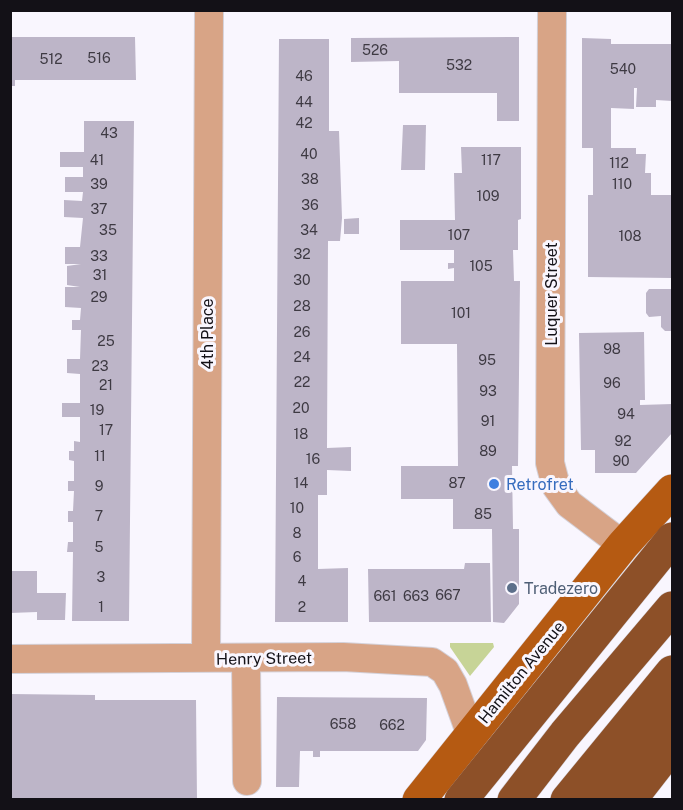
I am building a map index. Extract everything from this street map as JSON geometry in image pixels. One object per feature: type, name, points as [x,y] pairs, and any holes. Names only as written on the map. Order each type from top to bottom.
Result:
[{"type":"highway","points":[[461,800],[672,539]]},
{"type":"highway","points":[[513,800],[565,734],[672,608]]},
{"type":"highway","points":[[539,800],[561,767],[672,638]]},
{"type":"highway","points":[[567,800],[672,672]]},
{"type":"highway","points":[[597,800],[672,710]]},
{"type":"highway","points":[[630,800],[672,746]]},
{"type":"main road","name":"Hamilton Avenue","points":[[419,800],[623,545],[672,491]]},
{"type":"street","name":"4th Place","points":[[206,658],[209,10]]},
{"type":"street","name":"Luquer Street","points":[[552,10],[550,463],[556,486],[569,504],[623,545]]},
{"type":"street","name":"Henry Street","points":[[10,659],[343,657],[432,662],[445,671],[453,685],[471,735]]},
{"type":"street","points":[[246,659],[248,781]]},
{"type":"green space","points":[[450,643],[493,643],[494,647],[470,676],[450,647]]},
{"type":"building","points":[[10,37],[135,37],[136,80],[15,80],[15,86],[10,86]]},
{"type":"building","points":[[519,37],[519,121],[497,121],[497,93],[399,93],[399,61],[351,62],[351,38]]},
{"type":"building","points":[[582,38],[611,39],[611,44],[672,44],[672,101],[656,100],[656,107],[636,107],[637,88],[634,88],[634,109],[611,108],[611,148],[636,148],[636,154],[646,154],[645,173],[651,173],[651,195],[672,195],[672,278],[588,277],[588,195],[593,195],[593,148],[582,148]]},
{"type":"building","points":[[279,39],[329,39],[329,131],[339,131],[342,218],[340,241],[328,241],[327,448],[351,447],[351,471],[327,470],[327,495],[318,495],[318,569],[348,568],[348,622],[275,622]]},
{"type":"building","points":[[84,121],[134,121],[129,621],[72,621],[73,552],[67,552],[68,542],[73,542],[73,522],[68,522],[68,511],[73,511],[74,491],[68,491],[68,481],[74,481],[74,461],[69,460],[69,451],[74,451],[74,441],[80,442],[80,417],[62,417],[62,403],[80,403],[80,374],[67,373],[67,359],[80,359],[81,330],[72,330],[72,320],[80,320],[81,308],[65,307],[65,287],[80,287],[67,285],[67,266],[81,264],[65,264],[65,247],[80,247],[83,218],[64,217],[64,200],[82,201],[83,192],[65,192],[65,177],[83,177],[83,167],[60,167],[60,152],[84,152]]},
{"type":"building","points":[[403,125],[426,125],[425,170],[401,170]]},
{"type":"building","points":[[461,147],[521,147],[521,219],[518,220],[518,250],[513,250],[514,281],[520,281],[518,466],[512,466],[513,529],[519,529],[519,604],[504,623],[493,622],[492,529],[453,529],[453,499],[401,499],[401,466],[458,466],[457,344],[401,344],[401,281],[454,281],[454,268],[448,269],[448,263],[454,263],[454,250],[400,250],[400,220],[455,220],[454,173],[462,173]]},
{"type":"building","points":[[359,218],[359,234],[344,234],[344,219]]},
{"type":"building","points":[[649,289],[672,289],[672,331],[665,331],[661,327],[661,316],[649,317],[646,313],[646,293]]},
{"type":"building","points":[[644,332],[645,400],[640,400],[640,405],[672,404],[672,433],[636,473],[595,473],[595,450],[581,450],[579,333]]},
{"type":"building","points":[[465,563],[490,563],[491,622],[369,622],[368,569],[464,569]]},
{"type":"building","points":[[12,571],[37,571],[37,593],[66,593],[65,620],[37,620],[37,612],[10,613]]},
{"type":"building","points":[[10,694],[95,695],[95,700],[196,700],[197,800],[10,800]]},
{"type":"building","points":[[277,697],[427,698],[426,740],[418,751],[320,751],[320,757],[313,757],[313,751],[300,751],[299,787],[276,787]]},
{"type":"place","name":"Retrofret","points":[[494,484]]},
{"type":"place","name":"Tradezero","points":[[512,588]]}]
